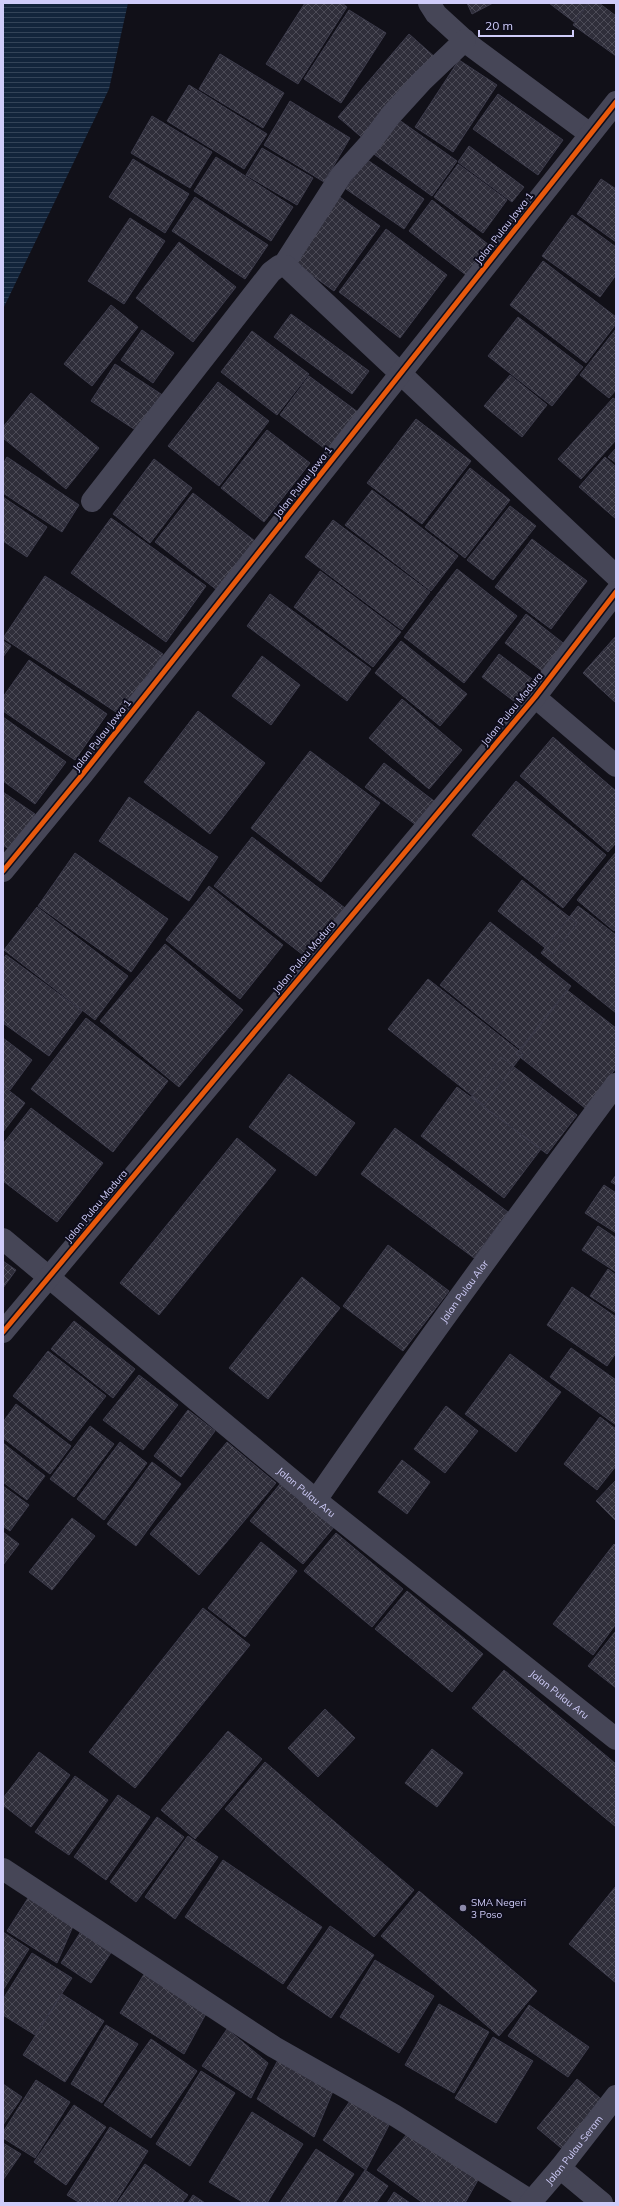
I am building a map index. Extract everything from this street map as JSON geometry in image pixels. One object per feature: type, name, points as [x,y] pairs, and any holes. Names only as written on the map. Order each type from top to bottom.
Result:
[{"type":"street","points":[[430,3],[436,14],[465,40],[590,134]]},
{"type":"street","points":[[283,266],[342,174],[422,81],[465,40]]},
{"type":"street","name":"Jalan Pulau Jawa 1","points":[[3,871],[82,775],[616,102]]},
{"type":"street","points":[[92,501],[271,272],[275,268],[286,266],[401,372],[616,576]]},
{"type":"street","name":"Jalan Pulau Madura","points":[[3,1332],[535,697],[616,592]]},
{"type":"street","points":[[535,697],[616,766]]},
{"type":"street","name":"Jalan Pulau Alor","points":[[316,1500],[450,1308],[616,1084]]},
{"type":"street","name":"Jalan Pulau Aru","points":[[3,1239],[316,1500],[616,1739]]},
{"type":"street","points":[[3,1869],[274,2047],[394,2115],[531,2202]]},
{"type":"street","name":"Jalan Pulau Seram","points":[[531,2202],[560,2168],[616,2096]]},
{"type":"street","points":[[560,2168],[602,2203]]},
{"type":"water","points":[[3,3],[128,3],[109,89],[3,309]]},
{"type":"building","points":[[305,3],[342,3],[347,7],[298,84],[266,64]]},
{"type":"building","points":[[467,3],[493,3],[472,14]]},
{"type":"building","points":[[549,3],[588,3],[574,22]]},
{"type":"building","points":[[589,3],[599,3],[616,16],[616,56],[573,25]]},
{"type":"building","points":[[349,10],[386,33],[341,103],[304,79]]},
{"type":"building","points":[[409,34],[436,58],[366,141],[338,117]]},
{"type":"building","points":[[220,54],[284,93],[263,128],[199,89]]},
{"type":"building","points":[[459,60],[497,85],[453,152],[415,127]]},
{"type":"building","points":[[189,85],[267,134],[244,169],[167,121]]},
{"type":"building","points":[[498,94],[563,140],[538,175],[473,129]]},
{"type":"building","points":[[290,101],[350,138],[324,182],[264,145]]},
{"type":"building","points":[[152,116],[212,152],[190,188],[131,153]]},
{"type":"building","points":[[395,117],[457,161],[432,196],[371,152]]},
{"type":"building","points":[[469,146],[524,187],[512,202],[458,162]]},
{"type":"building","points":[[262,148],[313,178],[297,205],[246,175]]},
{"type":"building","points":[[216,157],[293,207],[271,241],[194,191]]},
{"type":"building","points":[[133,159],[189,194],[165,233],[109,197]]},
{"type":"building","points":[[366,159],[424,199],[404,229],[346,189]]},
{"type":"building","points":[[458,164],[507,200],[483,233],[434,197]]},
{"type":"building","points":[[601,179],[616,189],[616,242],[577,214]]},
{"type":"building","points":[[337,195],[380,226],[334,291],[291,260]]},
{"type":"building","points":[[195,197],[268,245],[245,279],[172,231]]},
{"type":"building","points":[[432,200],[489,245],[466,275],[409,231]]},
{"type":"building","points":[[572,215],[616,247],[616,275],[600,297],[542,256]]},
{"type":"building","points":[[130,218],[165,241],[124,304],[88,281]]},
{"type":"building","points":[[386,229],[447,275],[400,338],[339,292]]},
{"type":"building","points":[[179,242],[236,287],[193,342],[136,298]]},
{"type":"building","points":[[543,261],[616,317],[616,324],[586,363],[510,305]]},
{"type":"building","points":[[111,305],[138,327],[92,386],[64,364]]},
{"type":"building","points":[[291,314],[369,371],[352,394],[274,337]]},
{"type":"building","points":[[518,317],[583,367],[552,406],[488,356]]},
{"type":"building","points":[[616,329],[616,390],[609,398],[580,375]]},
{"type":"building","points":[[142,330],[174,353],[153,383],[121,360]]},
{"type":"building","points":[[252,331],[309,374],[277,415],[221,372]]},
{"type":"building","points":[[115,364],[164,396],[140,433],[91,401]]},
{"type":"building","points":[[510,375],[547,405],[522,437],[484,406]]},
{"type":"building","points":[[309,376],[362,415],[332,454],[280,415]]},
{"type":"building","points":[[218,382],[269,421],[219,486],[168,446]]},
{"type":"building","points":[[31,393],[99,448],[66,489],[3,438],[3,427]]},
{"type":"building","points":[[613,398],[616,400],[616,440],[581,479],[558,459]]},
{"type":"building","points":[[416,419],[471,461],[422,524],[367,483]]},
{"type":"building","points":[[267,430],[310,463],[264,522],[221,488]]},
{"type":"building","points":[[616,448],[616,463],[608,457]]},
{"type":"building","points":[[7,457],[79,505],[62,532],[3,493],[3,464]]},
{"type":"building","points":[[605,457],[616,467],[616,519],[579,487]]},
{"type":"building","points":[[154,459],[192,488],[150,543],[113,514]]},
{"type":"building","points":[[470,468],[510,500],[465,558],[425,527]]},
{"type":"building","points":[[372,490],[458,556],[431,591],[345,525]]},
{"type":"building","points":[[193,493],[255,541],[217,590],[155,542]]},
{"type":"building","points":[[3,497],[47,527],[27,557],[3,541]]},
{"type":"building","points":[[510,506],[536,526],[493,580],[467,560]]},
{"type":"building","points":[[111,518],[206,586],[166,642],[71,573]]},
{"type":"building","points":[[333,520],[430,592],[402,630],[305,557]]},
{"type":"building","points":[[532,539],[587,581],[551,629],[495,587]]},
{"type":"building","points":[[457,569],[517,616],[464,683],[404,637]]},
{"type":"building","points":[[320,571],[401,632],[373,667],[294,607]]},
{"type":"building","points":[[45,576],[163,654],[122,716],[3,638]]},
{"type":"building","points":[[270,594],[371,669],[347,701],[247,626]]},
{"type":"building","points":[[526,614],[567,646],[546,674],[505,643]]},
{"type":"building","points":[[616,636],[616,703],[583,673]]},
{"type":"building","points":[[3,641],[11,646],[3,657]]},
{"type":"building","points":[[401,641],[467,694],[440,726],[375,673]]},
{"type":"building","points":[[499,654],[540,685],[523,708],[482,677]]},
{"type":"building","points":[[262,656],[300,685],[271,725],[232,696]]},
{"type":"building","points":[[29,660],[107,714],[75,760],[3,711],[3,697]]},
{"type":"building","points":[[402,699],[462,750],[429,789],[369,738]]},
{"type":"building","points":[[198,711],[265,763],[210,834],[144,782]]},
{"type":"building","points":[[3,717],[66,762],[35,804],[3,781]]},
{"type":"building","points":[[553,737],[616,791],[616,843],[608,852],[520,776]]},
{"type":"building","points":[[310,751],[380,803],[321,882],[251,828]]},
{"type":"building","points":[[384,763],[438,804],[420,828],[365,787]]},
{"type":"building","points":[[516,781],[606,855],[563,908],[472,835]]},
{"type":"building","points":[[3,792],[35,814],[10,850],[3,845]]},
{"type":"building","points":[[129,797],[218,857],[189,901],[99,841]]},
{"type":"building","points":[[252,837],[345,908],[307,958],[214,886]]},
{"type":"building","points":[[616,852],[616,928],[614,931],[577,900]]},
{"type":"building","points":[[75,853],[168,919],[131,972],[38,906]]},
{"type":"building","points":[[522,880],[577,923],[553,954],[498,911]]},
{"type":"building","points":[[209,886],[283,945],[240,999],[166,940]]},
{"type":"building","points":[[578,906],[616,935],[616,1013],[541,953]]},
{"type":"building","points":[[37,907],[128,976],[95,1020],[4,950]]},
{"type":"building","points":[[490,922],[571,986],[521,1050],[440,985]]},
{"type":"building","points":[[165,944],[243,1010],[179,1087],[100,1021]]},
{"type":"building","points":[[6,955],[82,1011],[49,1056],[3,1023],[3,959]]},
{"type":"building","points":[[428,979],[523,1054],[484,1105],[388,1029]]},
{"type":"building","points":[[567,990],[616,1028],[616,1068],[585,1108],[516,1054]]},
{"type":"building","points":[[86,1018],[168,1081],[113,1152],[31,1089]]},
{"type":"building","points":[[3,1038],[32,1060],[10,1090],[3,1085]]},
{"type":"building","points":[[501,1057],[577,1115],[547,1154],[471,1097]]},
{"type":"building","points":[[289,1074],[355,1123],[316,1176],[249,1127]]},
{"type":"building","points":[[3,1086],[25,1103],[3,1132]]},
{"type":"building","points":[[457,1087],[541,1149],[504,1198],[421,1136]]},
{"type":"building","points":[[31,1108],[103,1163],[57,1222],[3,1181],[3,1144]]},
{"type":"building","points":[[395,1128],[508,1212],[474,1258],[361,1174]]},
{"type":"building","points":[[237,1138],[276,1170],[159,1315],[120,1283]]},
{"type":"building","points":[[616,1175],[616,1185],[611,1182]]},
{"type":"building","points":[[604,1185],[616,1193],[616,1233],[585,1213]]},
{"type":"building","points":[[598,1226],[616,1238],[616,1272],[582,1250]]},
{"type":"building","points":[[388,1245],[449,1291],[403,1351],[343,1306]]},
{"type":"building","points":[[3,1261],[16,1270],[3,1288]]},
{"type":"building","points":[[608,1269],[616,1275],[616,1313],[590,1296]]},
{"type":"building","points":[[302,1277],[340,1308],[268,1399],[229,1368]]},
{"type":"building","points":[[572,1287],[616,1317],[616,1353],[607,1366],[547,1325]]},
{"type":"building","points":[[74,1321],[135,1369],[113,1398],[51,1349]]},
{"type":"building","points":[[571,1348],[616,1380],[616,1425],[550,1377]]},
{"type":"building","points":[[48,1351],[106,1396],[71,1441],[13,1396]]},
{"type":"building","points":[[510,1354],[561,1392],[516,1452],[465,1414]]},
{"type":"building","points":[[139,1375],[178,1405],[143,1450],[103,1420]]},
{"type":"building","points":[[16,1404],[71,1446],[50,1474],[3,1438],[3,1422]]},
{"type":"building","points":[[446,1406],[478,1431],[445,1473],[414,1449]]},
{"type":"building","points":[[188,1410],[215,1431],[181,1477],[154,1456]]},
{"type":"building","points":[[600,1417],[616,1429],[616,1466],[597,1490],[564,1464]]},
{"type":"building","points":[[90,1426],[114,1444],[74,1497],[50,1479]]},
{"type":"building","points":[[120,1442],[147,1463],[104,1520],[77,1499]]},
{"type":"building","points":[[227,1442],[276,1483],[199,1575],[150,1534]]},
{"type":"building","points":[[3,1443],[45,1476],[27,1500],[3,1482]]},
{"type":"building","points":[[402,1460],[430,1482],[407,1514],[378,1492]]},
{"type":"building","points":[[152,1462],[181,1484],[136,1546],[107,1524]]},
{"type":"building","points":[[616,1480],[616,1521],[596,1501]]},
{"type":"building","points":[[280,1484],[334,1527],[303,1564],[250,1521]]},
{"type":"building","points":[[3,1486],[29,1505],[10,1531],[3,1526]]},
{"type":"building","points":[[72,1518],[95,1536],[52,1590],[29,1572]]},
{"type":"building","points":[[3,1532],[19,1544],[3,1565]]},
{"type":"building","points":[[336,1533],[403,1589],[372,1627],[304,1571]]},
{"type":"building","points":[[261,1542],[297,1571],[245,1637],[208,1608]]},
{"type":"building","points":[[614,1544],[616,1546],[616,1624],[593,1655],[553,1624]]},
{"type":"building","points":[[407,1591],[483,1654],[452,1692],[375,1629]]},
{"type":"building","points":[[203,1608],[250,1645],[135,1788],[89,1752]]},
{"type":"building","points":[[615,1632],[616,1633],[616,1688],[588,1666]]},
{"type":"building","points":[[504,1670],[616,1764],[616,1827],[472,1708]]},
{"type":"building","points":[[325,1709],[355,1738],[318,1777],[288,1748]]},
{"type":"building","points":[[228,1731],[262,1759],[195,1839],[161,1810]]},
{"type":"building","points":[[432,1749],[463,1773],[437,1807],[405,1783]]},
{"type":"building","points":[[39,1752],[70,1775],[31,1827],[3,1805],[3,1798]]},
{"type":"building","points":[[265,1762],[414,1890],[374,1937],[225,1809]]},
{"type":"building","points":[[75,1776],[108,1800],[69,1855],[35,1832]]},
{"type":"building","points":[[118,1795],[150,1817],[106,1880],[74,1857]]},
{"type":"building","points":[[157,1817],[184,1837],[136,1902],[110,1882]]},
{"type":"building","points":[[188,1836],[218,1857],[175,1919],[145,1897]]},
{"type":"building","points":[[223,1860],[322,1927],[283,1984],[185,1917]]},
{"type":"building","points":[[616,1886],[616,1983],[569,1944]]},
{"type":"building","points":[[419,1891],[537,1991],[499,2036],[381,1936]]},
{"type":"building","points":[[28,1898],[74,1924],[57,1963],[7,1931]]},
{"type":"building","points":[[330,1926],[374,1955],[331,2018],[287,1988]]},
{"type":"building","points":[[83,1928],[114,1948],[91,1983],[61,1963]]},
{"type":"building","points":[[3,1932],[29,1949],[3,1990]]},
{"type":"building","points":[[32,1953],[72,1978],[35,2035],[3,2015],[3,1999]]},
{"type":"building","points":[[375,1960],[434,1996],[399,2053],[340,2017]]},
{"type":"building","points":[[146,1971],[208,2010],[184,2054],[120,2013]]},
{"type":"building","points":[[62,1994],[104,2021],[65,2082],[23,2055]]},
{"type":"building","points":[[439,2004],[489,2032],[454,2093],[405,2065]]},
{"type":"building","points":[[529,2005],[589,2047],[568,2077],[508,2036]]},
{"type":"building","points":[[106,2025],[138,2044],[102,2103],[71,2084]]},
{"type":"building","points":[[227,2029],[268,2063],[251,2098],[202,2066]]},
{"type":"building","points":[[493,2037],[533,2061],[496,2123],[455,2098]]},
{"type":"building","points":[[151,2039],[197,2071],[151,2138],[104,2105]]},
{"type":"building","points":[[278,2060],[333,2091],[314,2137],[257,2099]]},
{"type":"building","points":[[201,2071],[235,2093],[190,2166],[156,2144]]},
{"type":"building","points":[[577,2079],[606,2103],[566,2152],[537,2128]]},
{"type":"building","points":[[36,2080],[70,2102],[35,2158],[3,2138],[3,2132]]},
{"type":"building","points":[[3,2084],[22,2097],[3,2125]]},
{"type":"building","points":[[352,2098],[389,2125],[366,2170],[323,2140]]},
{"type":"building","points":[[74,2105],[106,2127],[66,2185],[34,2162]]},
{"type":"building","points":[[252,2112],[303,2144],[267,2203],[244,2203],[209,2182]]},
{"type":"building","points":[[110,2127],[148,2151],[115,2203],[80,2203],[67,2195]]},
{"type":"building","points":[[407,2134],[478,2180],[465,2203],[423,2203],[377,2170]]},
{"type":"building","points":[[3,2143],[21,2154],[3,2180]]},
{"type":"building","points":[[316,2149],[354,2174],[335,2203],[280,2203]]},
{"type":"building","points":[[145,2164],[188,2195],[182,2203],[117,2203]]},
{"type":"building","points":[[365,2170],[388,2186],[376,2203],[342,2203]]},
{"type":"building","points":[[394,2192],[410,2203],[387,2203]]},
{"type":"building","points":[[193,2195],[205,2203],[188,2203]]},
{"type":"cycle path","points":[[3,871],[82,775],[616,102]]},
{"type":"cycle path","points":[[3,1332],[535,697],[616,592]]},
{"type":"place","name":"SMA Negeri 3 Poso","points":[[463,1908]]}]
